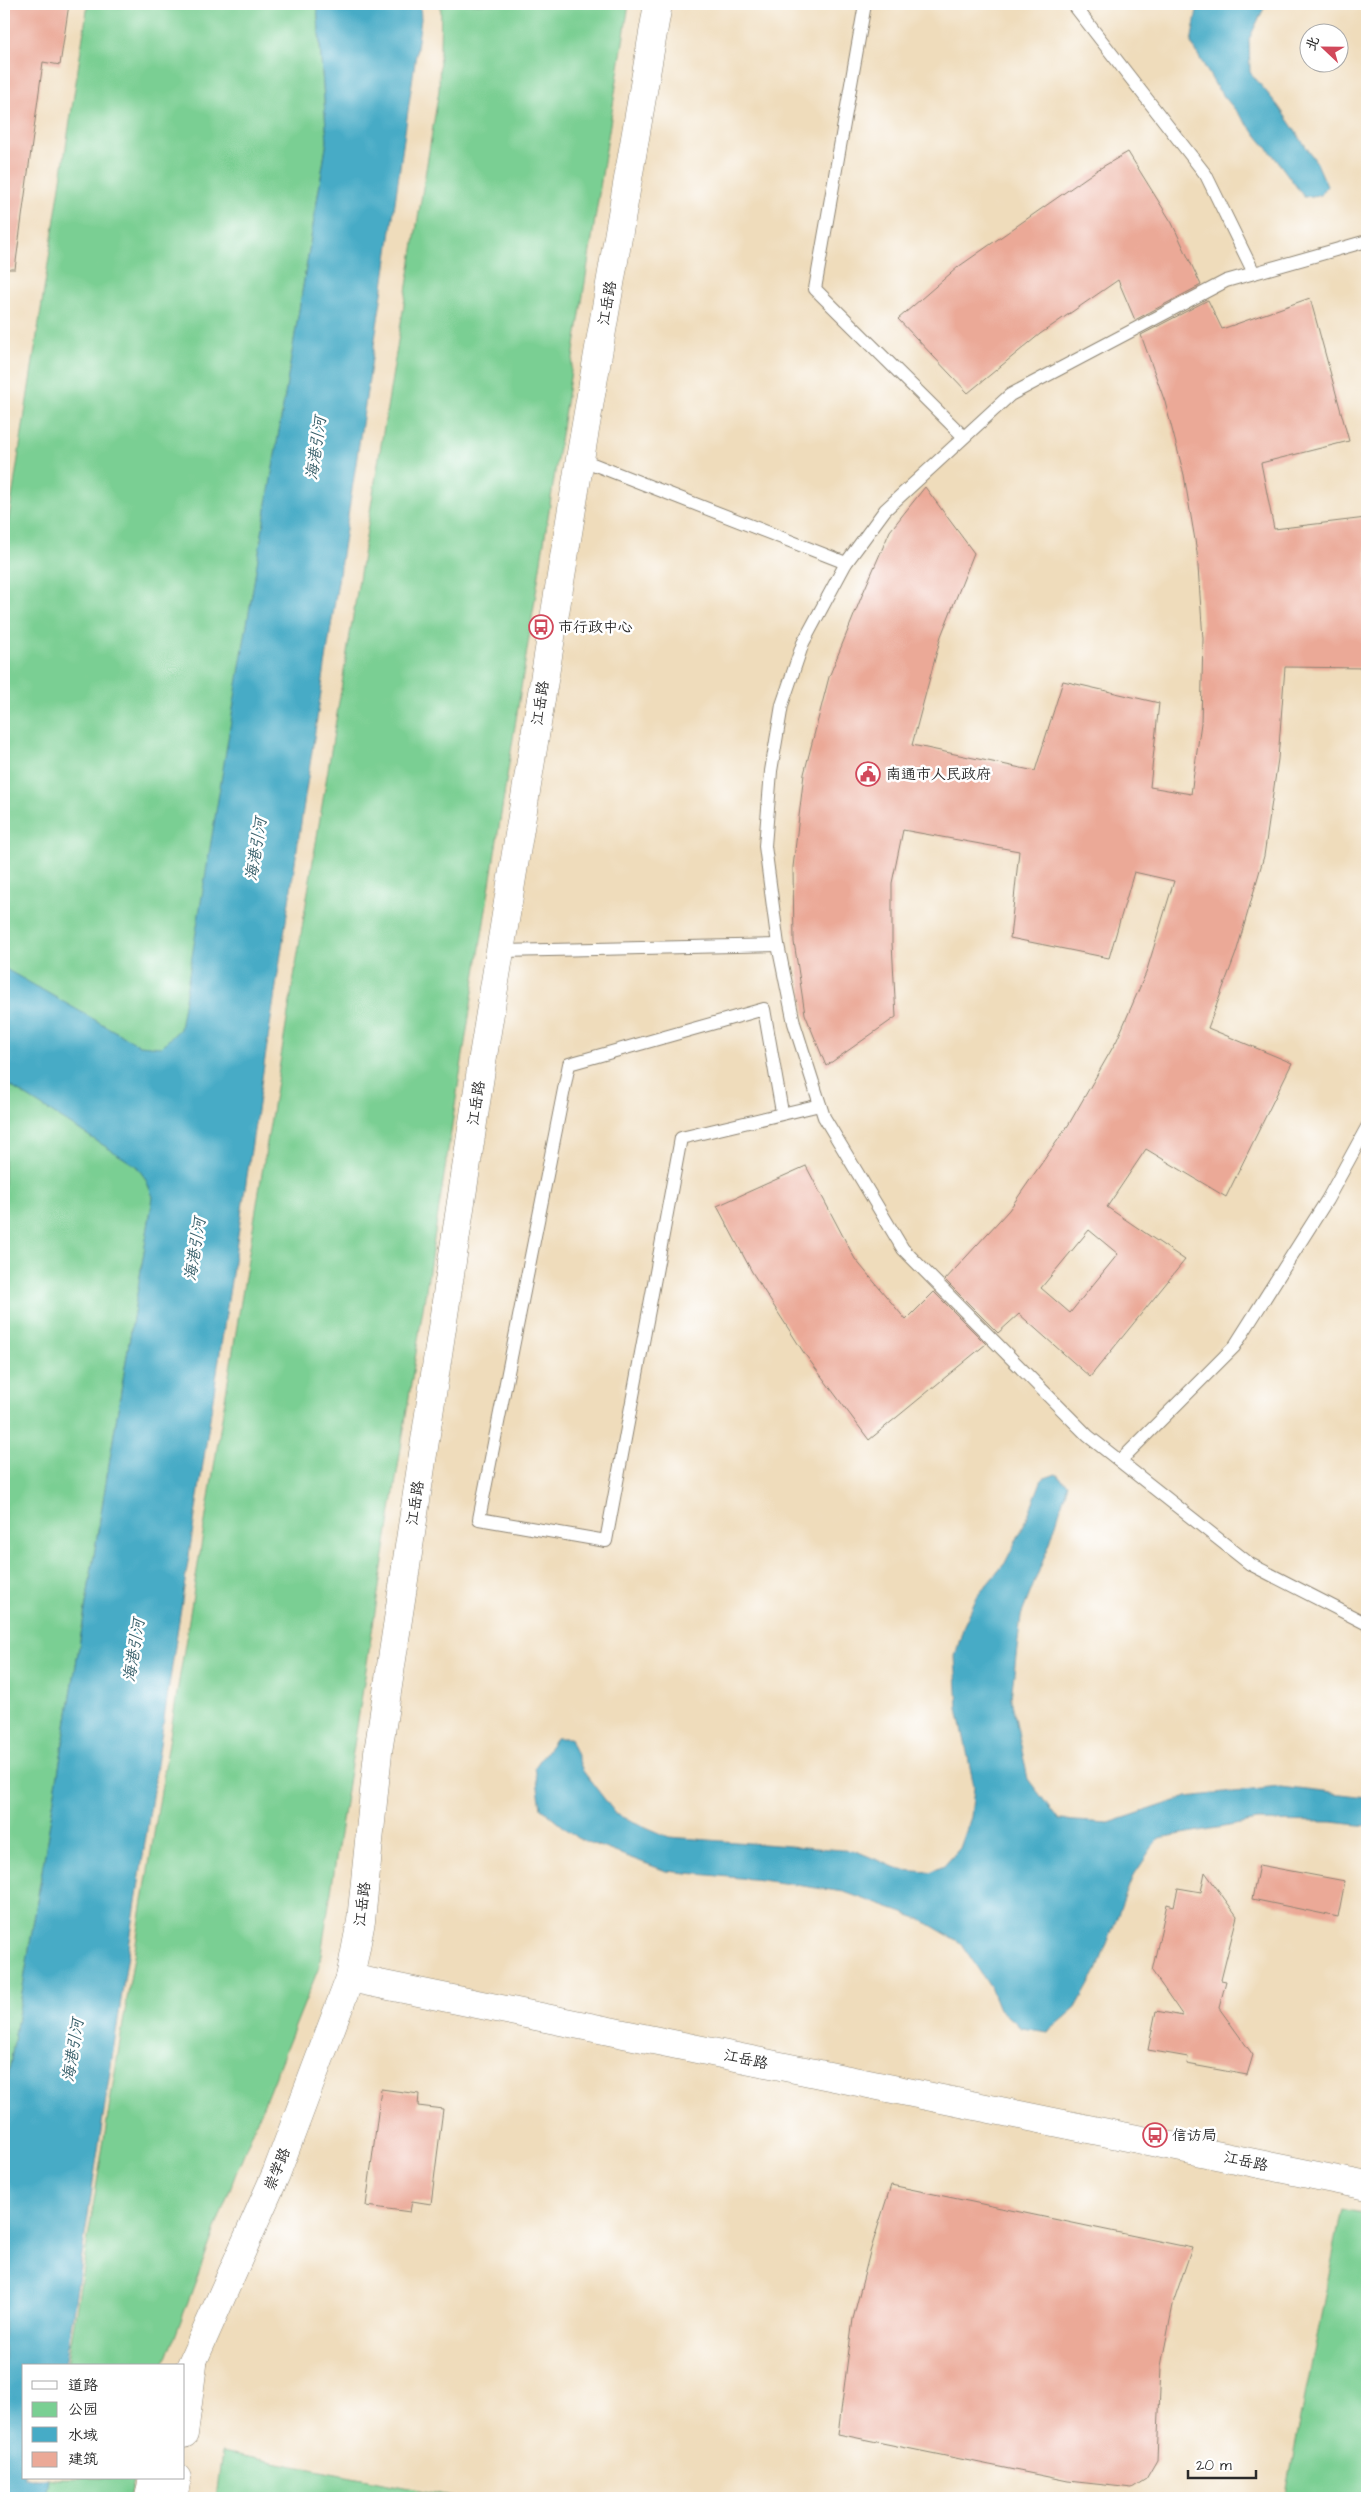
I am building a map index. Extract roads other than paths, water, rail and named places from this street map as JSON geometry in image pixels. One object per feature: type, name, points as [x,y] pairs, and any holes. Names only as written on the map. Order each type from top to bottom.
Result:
[{"type":"street","name":"江岳路","points":[[658,4],[580,459],[500,951],[378,1752],[361,1921],[350,1978],[1367,2186]]},
{"type":"street","name":"崇学路","points":[[185,2379],[276,2174],[350,1978]]},
{"type":"street","name":"崇学路","points":[[185,2427],[195,2355]]},
{"type":"street","points":[[149,2498],[154,2480]]},
{"type":"street","points":[[173,2498],[177,2480]]},
{"type":"lane","points":[[866,4],[815,289],[964,437]]},
{"type":"lane","points":[[1073,4],[1206,175],[1254,273]]},
{"type":"lane","points":[[1367,241],[1226,281],[1010,395],[885,510],[846,563],[802,643],[782,705],[771,771],[765,846],[778,945],[794,1023],[824,1117],[902,1249],[1088,1436],[1250,1564],[1367,1624]]},
{"type":"lane","points":[[580,459],[846,563]]},
{"type":"lane","points":[[500,951],[778,945]]},
{"type":"lane","points":[[782,1112],[764,1009],[568,1064],[479,1519],[606,1540],[681,1138],[782,1112],[820,1105]]},
{"type":"lane","points":[[1120,1461],[1234,1346],[1327,1200],[1367,1127]]},
{"type":"water","name":"海港引河","points":[[317,4],[420,4],[421,19],[383,287],[65,2364],[22,2364],[22,2480],[48,2480],[45,2498],[4,2498],[4,2102],[153,1197],[145,1178],[136,1166],[4,1082],[4,968],[139,1045],[161,1047],[180,1029],[327,141]]},
{"type":"water","points":[[1198,4],[1266,4],[1249,39],[1250,72],[1279,107],[1317,163],[1327,186],[1321,195],[1304,197],[1273,155],[1217,88],[1191,43]]},
{"type":"water","points":[[1056,1474],[1068,1484],[1050,1543],[1021,1616],[1011,1698],[1028,1779],[1059,1820],[1109,1823],[1187,1797],[1280,1787],[1367,1797],[1367,1826],[1332,1822],[1258,1821],[1159,1838],[1132,1878],[1097,1970],[1076,2008],[1048,2032],[1021,2028],[999,2009],[990,1987],[961,1943],[920,1919],[844,1892],[761,1880],[666,1871],[577,1838],[541,1808],[535,1767],[556,1738],[570,1738],[583,1771],[616,1814],[669,1837],[856,1851],[901,1870],[930,1872],[944,1866],[960,1848],[971,1817],[974,1787],[958,1708],[955,1656],[964,1625],[978,1595],[1005,1563],[1025,1523],[1042,1479]]},
{"type":"place","name":"市行政中心","points":[[541,627]]},
{"type":"place","name":"南通市人民政府","points":[[868,774]]},
{"type":"place","name":"信访局","points":[[1155,2135]]}]
